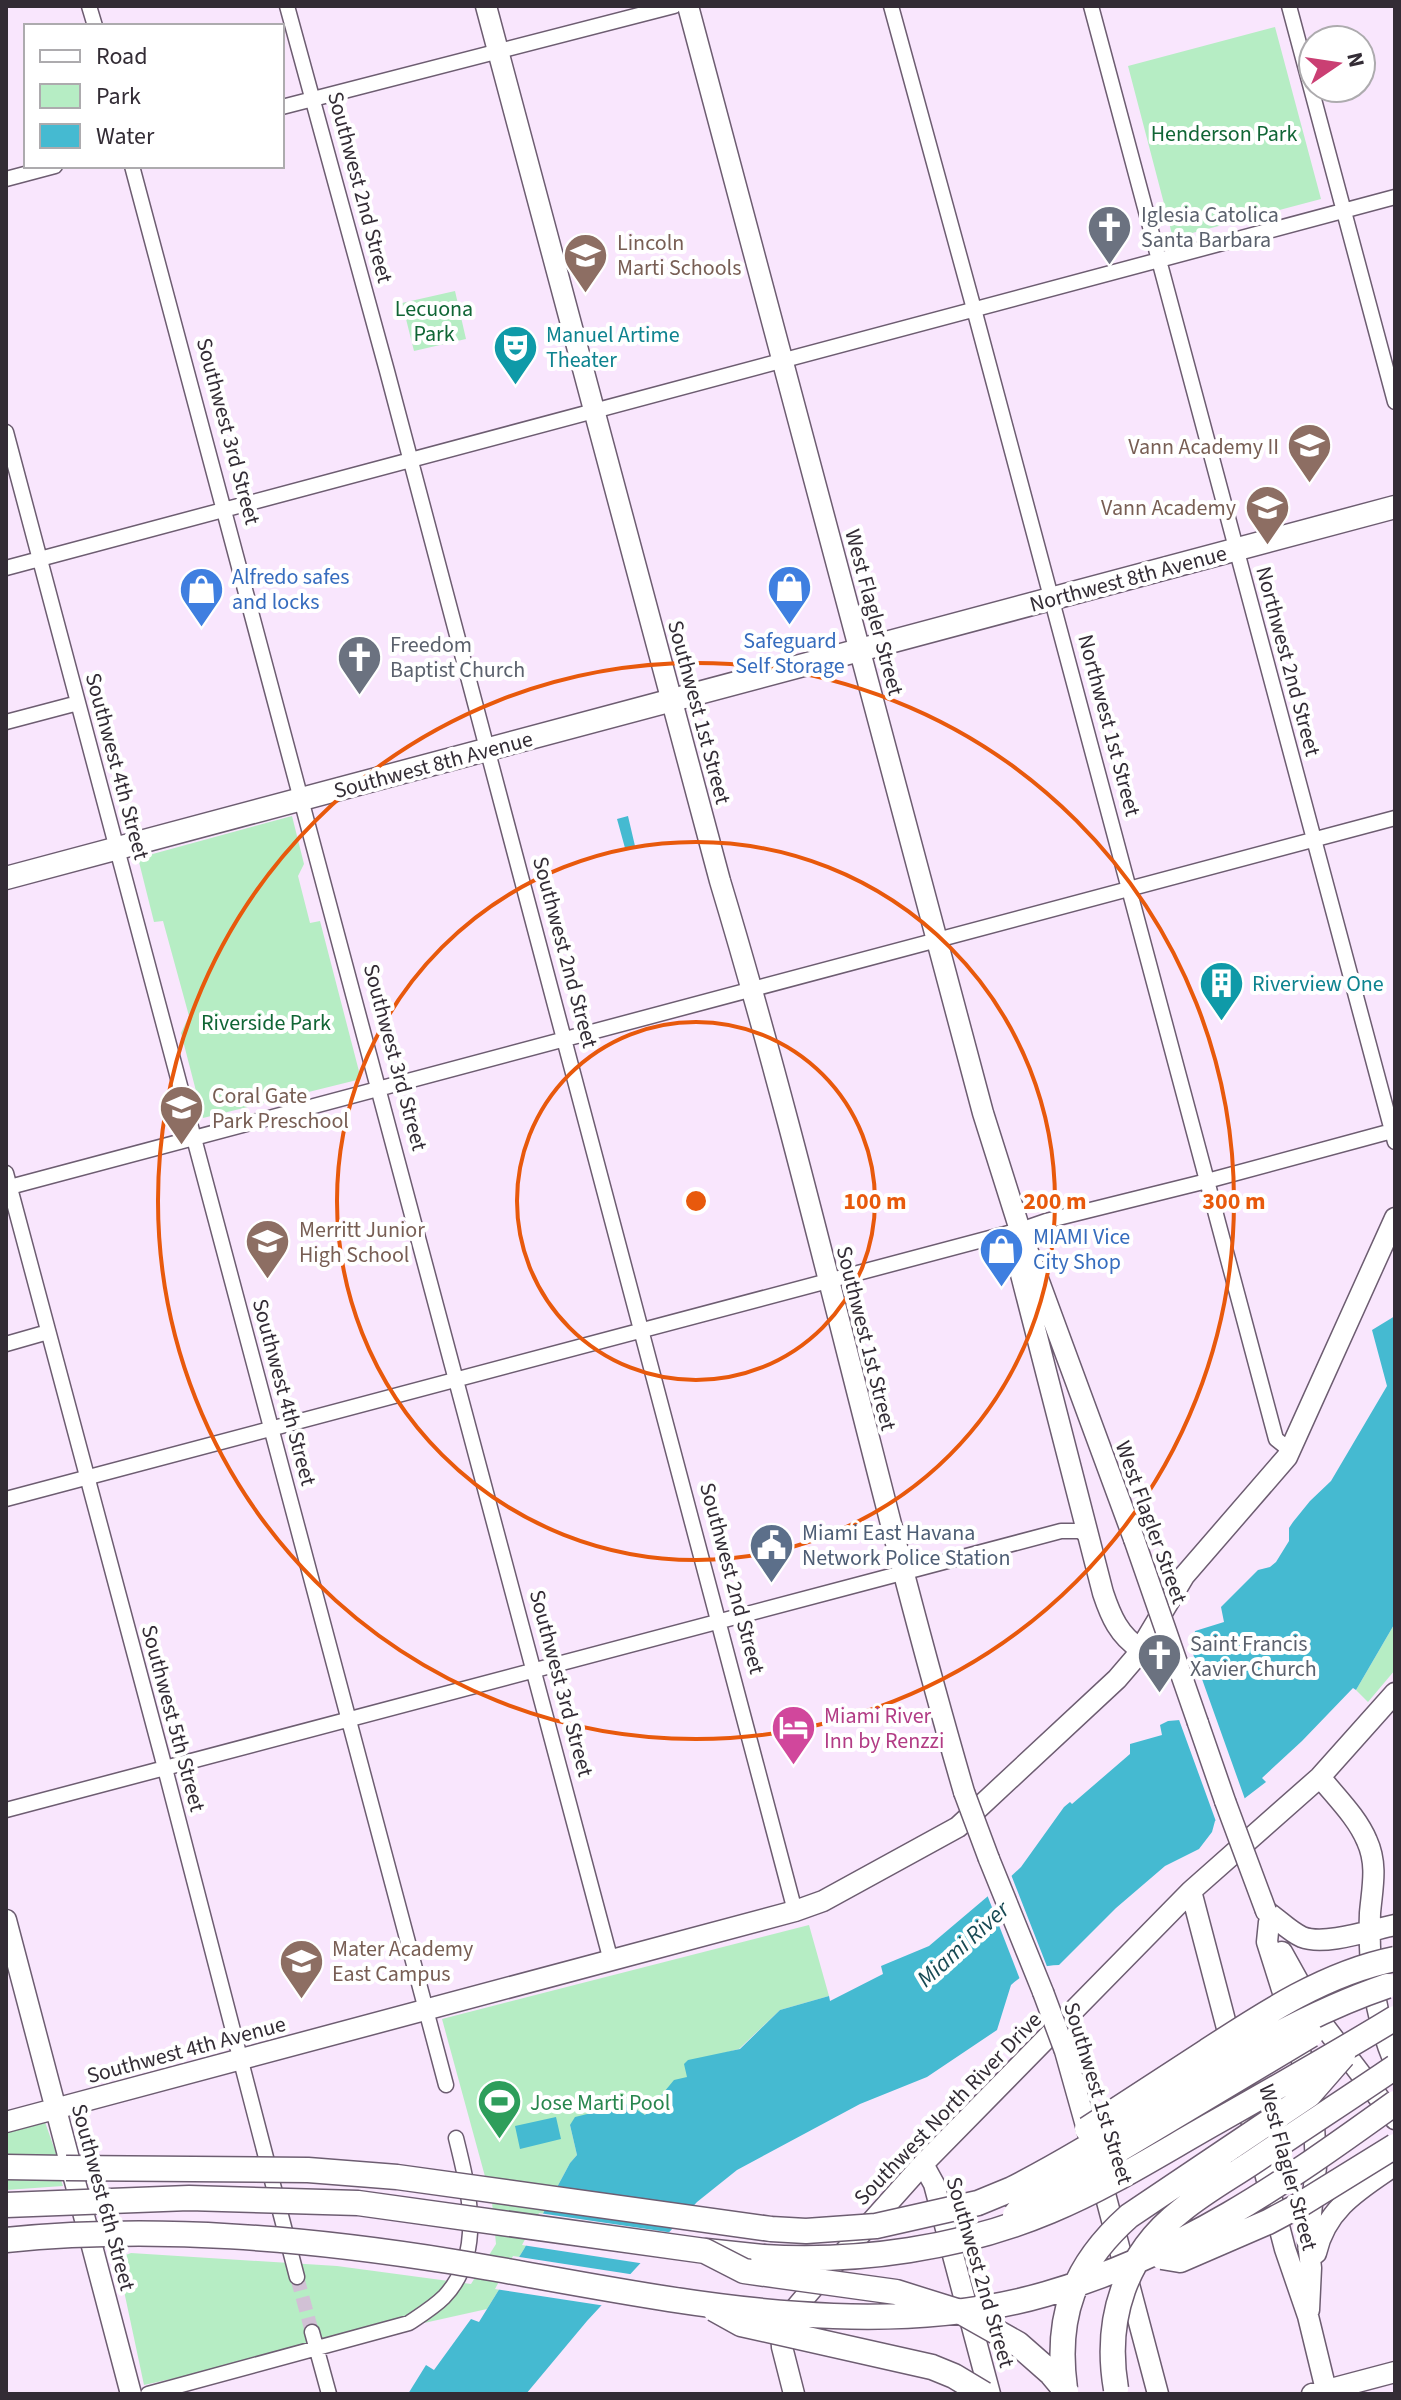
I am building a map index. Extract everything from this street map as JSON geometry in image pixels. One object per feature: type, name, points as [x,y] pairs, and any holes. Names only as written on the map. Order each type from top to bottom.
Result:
[{"type":"highway","points":[[961,2205],[1039,2160],[1256,2019],[1340,1976],[1395,1959]]},
{"type":"highway","points":[[13,2167],[308,2170],[482,2188],[699,2220],[806,2231],[876,2226],[978,2203],[1040,2175],[1262,2044],[1354,1997],[1391,1984]]},
{"type":"highway","points":[[1004,2226],[1020,2209],[1358,2007],[1391,1984]]},
{"type":"highway","points":[[6,2205],[189,2198],[358,2203],[705,2251],[806,2260],[851,2257],[937,2244],[1049,2212],[1103,2185],[1395,2018]]},
{"type":"highway","points":[[1067,2393],[1061,2353],[1065,2317],[1080,2274],[1103,2241],[1129,2216],[1309,2095],[1355,2042]]},
{"type":"highway","points":[[1117,2392],[1112,2358],[1115,2315],[1129,2272],[1152,2238],[1183,2208],[1395,2066]]},
{"type":"highway","points":[[6,2240],[98,2234],[214,2234],[317,2243],[701,2303],[849,2318],[956,2313],[1045,2294],[1151,2256],[1252,2202],[1395,2103]]},
{"type":"highway","points":[[1151,2256],[1180,2260],[1224,2242],[1298,2206],[1395,2146]]},
{"type":"highway","points":[[705,2251],[744,2271],[896,2292],[963,2313],[1018,2344],[1051,2373],[1067,2393]]},
{"type":"highway","points":[[701,2303],[741,2324],[932,2367],[987,2394]]},
{"type":"main road","name":"Southwest 1st Street","points":[[486,6],[752,990],[903,1572],[964,1792],[1065,2051],[1158,2394]]},
{"type":"main road","name":"West Flagler Street","points":[[688,6],[983,1113],[1020,1230],[1290,1970],[1312,2009],[1345,2056],[1395,2119]]},
{"type":"main road","name":"Northwest 8th Avenue","points":[[861,650],[1395,507]]},
{"type":"main road","name":"Southwest 8th Avenue","points":[[6,878],[861,650]]},
{"type":"main road","name":"Southwest 4th Avenue","points":[[6,2122],[795,1911],[823,1901],[958,1827],[1117,1679],[1140,1649],[1184,1576],[1264,1487],[1291,1451],[1395,1218]]},
{"type":"main road","name":"West Flagler Street","points":[[1020,1230],[1016,1255],[1103,1593],[1113,1620],[1128,1641],[1140,1649]]},
{"type":"main road","name":"Southwest North River Drive","points":[[794,2394],[781,2333],[789,2316],[816,2284],[923,2164],[1191,1891],[1320,1777],[1395,1693]]},
{"type":"main road","points":[[1320,1777],[1367,1840],[1373,1858],[1374,1896],[1370,1911],[1375,1992],[1395,2066]]},
{"type":"main road","name":"West Flagler Street","points":[[1191,1891],[1279,2226],[1308,2316],[1321,2393]]},
{"type":"main road","points":[[1374,1896],[1383,1915],[1395,1924]]},
{"type":"main road","name":"West Flagler Street","points":[[1268,1916],[1267,1942],[1298,2040],[1312,2113],[1316,2167],[1307,2255],[1311,2268],[1308,2316]]},
{"type":"main road","points":[[1268,1916],[1311,1939],[1333,1938],[1395,1924]]},
{"type":"main road","name":"Southwest 6th Street","points":[[6,1920],[131,2394]]},
{"type":"main road","name":"Southwest 2nd Street","points":[[923,2164],[934,2184],[987,2394]]},
{"type":"main road","points":[[1311,2268],[1322,2231],[1330,2217],[1347,2198],[1395,2165]]},
{"type":"main road","points":[[1321,2393],[1395,2372]]},
{"type":"street","name":"Southwest 2nd Street","points":[[287,6],[795,1911]]},
{"type":"street","points":[[284,107],[674,6]]},
{"type":"street","name":"Northwest 1st Street","points":[[891,6],[1276,1439],[1291,1451]]},
{"type":"street","name":"Northwest 2nd Street","points":[[1091,6],[1394,1137]]},
{"type":"street","points":[[1289,6],[1395,402]]},
{"type":"street","points":[[6,179],[47,168]]},
{"type":"street","name":"Southwest 3rd Street","points":[[133,168],[611,1961]]},
{"type":"street","points":[[6,568],[1395,197]]},
{"type":"street","name":"Southwest 4th Street","points":[[6,432],[446,2085]]},
{"type":"street","points":[[6,722],[78,703]]},
{"type":"street","points":[[7,1183],[195,1138],[564,1041],[1395,818]]},
{"type":"street","points":[[6,1499],[1046,1221],[1394,1137]]},
{"type":"street","name":"Southwest 5th Street","points":[[7,1183],[165,1768],[297,2277]]},
{"type":"street","points":[[6,1344],[48,1332]]},
{"type":"street","points":[[6,1810],[1061,1531],[1079,1531],[1088,1536]]},
{"type":"street","points":[[148,2394],[409,2323],[443,2298],[463,2270],[470,2243],[468,2189],[456,2138]]},
{"type":"street","points":[[312,2332],[329,2394]]},
{"type":"green space","name":"Henderson Park","points":[[1275,27],[1321,199],[1173,238],[1128,66]]},
{"type":"green space","name":"Lecuona Park","points":[[455,291],[466,339],[414,351],[402,303]]},
{"type":"green space","name":"Riverside Park","points":[[292,816],[304,864],[298,876],[310,923],[320,921],[361,1079],[203,1118],[181,1033],[189,1016],[163,921],[154,922],[138,858]]},
{"type":"green space","points":[[1395,1623],[1395,1670],[1368,1702],[1356,1690]]},
{"type":"green space","points":[[809,1925],[829,1996],[780,2010],[739,2049],[690,2062],[687,2077],[644,2115],[570,2125],[577,2155],[487,2309],[144,2385],[117,2258],[131,2253],[337,2266],[471,2284],[496,2244],[492,2202],[442,2019]]},
{"type":"green space","points":[[45,2122],[57,2156],[6,2155],[6,2132]]},
{"type":"green space","points":[[6,2178],[61,2180],[63,2186],[6,2190]]},
{"type":"water","points":[[628,816],[635,846],[625,848],[617,819]]},
{"type":"water","name":"Miami River","points":[[1395,1316],[1395,1623],[1356,1690],[1353,1688],[1262,1778],[1266,1782],[1215,1821],[1212,1832],[1199,1849],[1165,1866],[1116,1908],[1059,1965],[1034,1970],[1011,1985],[997,2030],[927,2077],[860,2104],[737,2170],[697,2202],[587,2321],[526,2394],[408,2394],[426,2365],[434,2370],[471,2319],[479,2322],[524,2249],[577,2155],[570,2125],[575,2117],[628,2104],[645,2115],[674,2080],[687,2077],[684,2064],[688,2060],[740,2049],[780,2010],[829,1996],[830,2001],[883,1974],[881,1966],[929,1946],[1021,1867],[1064,1807],[1070,1802],[1072,1804],[1130,1754],[1130,1744],[1162,1735],[1160,1725],[1180,1720],[1185,1714],[1188,1646],[1193,1641],[1195,1631],[1224,1622],[1221,1607],[1258,1570],[1276,1562],[1289,1541],[1289,1528],[1293,1522],[1331,1481],[1387,1386],[1372,1330]]},
{"type":"water","points":[[556,2117],[561,2139],[520,2149],[515,2126]]},
{"type":"pier","points":[[1188,1640],[1246,1802],[1218,1823],[1218,1827],[1178,1717],[1185,1705],[1188,1671],[1184,1645]]},
{"type":"pier","points":[[1010,1872],[1048,1969],[1021,1982],[986,1892]]},
{"type":"pier","points":[[539,2213],[674,2233],[646,2264],[522,2245]]},
{"type":"pier","points":[[513,2256],[636,2275],[606,2306],[495,2289]]},
{"type":"tunnel","points":[[297,2277],[312,2332]]},
{"type":"place","name":"Iglesia Catolica Santa Barbara","points":[[1110,266]]},
{"type":"place","name":"Lincoln Marti Schools","points":[[586,294]]},
{"type":"place","name":"Manuel Artime Theater","points":[[515,386]]},
{"type":"place","name":"Vann Academy II","points":[[1310,485]]},
{"type":"place","name":"Vann Academy","points":[[1267,546]]},
{"type":"place","name":"Safeguard Self Storage","points":[[790,626]]},
{"type":"place","name":"Alfredo safes and locks","points":[[201,628]]},
{"type":"place","name":"Freedom Baptist Church","points":[[359,696]]},
{"type":"place","name":"Riverview One","points":[[1221,1022]]},
{"type":"place","name":"Coral Gate Park Preschool","points":[[181,1147]]},
{"type":"place","name":"Merritt Junior High School","points":[[268,1281]]},
{"type":"place","name":"MIAMI Vice City Shop","points":[[1002,1288]]},
{"type":"place","name":"Miami East Havana Network Police Station","points":[[771,1584]]},
{"type":"place","name":"Saint Francis Xavier Church","points":[[1159,1695]]},
{"type":"place","name":"Miami River Inn by Renzzi","points":[[793,1767]]},
{"type":"place","name":"Mater Academy East Campus","points":[[301,2000]]},
{"type":"place","name":"Jose Marti Pool","points":[[499,2141]]}]
